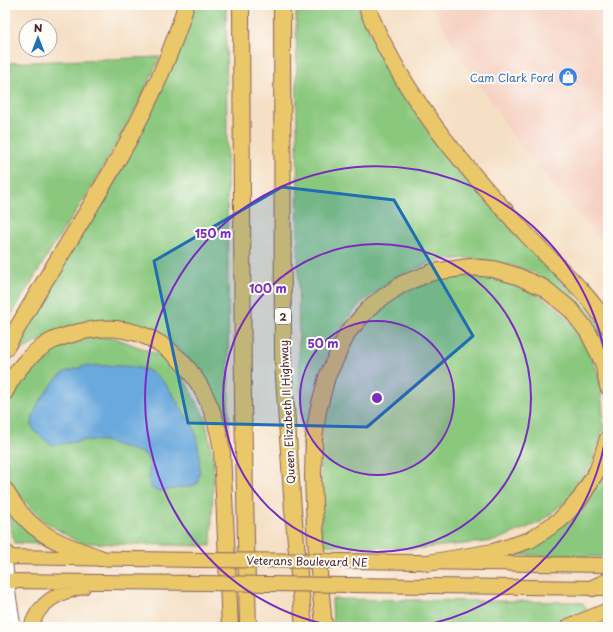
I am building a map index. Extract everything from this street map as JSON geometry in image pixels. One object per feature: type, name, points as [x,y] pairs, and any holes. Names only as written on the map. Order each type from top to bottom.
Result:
[{"type":"highway","points":[[5,350],[52,268],[96,198],[142,117],[171,51],[186,5]]},
{"type":"highway","points":[[241,5],[243,390],[248,627]]},
{"type":"highway","name":"Queen Elizabeth II Highway","points":[[282,5],[283,364],[293,510],[304,627]]},
{"type":"highway","points":[[366,5],[371,18],[404,82],[428,117],[479,183],[582,292],[608,326]]},
{"type":"highway","points":[[324,627],[315,529],[313,476],[314,438],[318,411],[327,377],[348,332],[372,305],[402,284],[433,272],[469,267],[493,269],[517,276],[544,288],[571,310],[588,332],[603,362],[608,387]]},
{"type":"highway","points":[[5,392],[22,366],[42,348],[52,340],[82,330],[117,328],[141,334],[162,346],[184,364],[200,384],[208,399],[219,433],[223,467],[230,627]]},
{"type":"highway","points":[[428,563],[500,550],[530,540],[560,520],[580,499],[598,470],[608,438]]},
{"type":"highway","points":[[5,490],[18,511],[30,524],[44,535],[67,546],[100,558]]},
{"type":"highway","points":[[601,588],[608,581]]},
{"type":"highway","points":[[569,627],[608,611]]},
{"type":"main road","name":"Veterans Boulevard NE","points":[[5,555],[200,560],[608,565]]},
{"type":"main road","name":"Veterans Boulevard NE","points":[[6,581],[601,588]]},
{"type":"main road","points":[[31,627],[41,608],[52,598],[66,591],[104,582]]},
{"type":"street","points":[[5,555],[6,581],[16,627]]},
{"type":"highlighted area","points":[[282,187],[394,200],[473,336],[367,427],[188,423],[154,261]]},
{"type":"shaded area","points":[[430,5],[608,5],[608,249],[519,144],[458,52]]},
{"type":"green space","points":[[191,5],[226,5],[229,434],[207,383],[181,350],[148,328],[115,321],[71,325],[36,342],[10,357],[130,150]]},
{"type":"green space","points":[[296,5],[357,5],[380,54],[424,123],[458,170],[595,317],[608,341],[608,357],[603,343],[586,316],[558,290],[533,272],[497,262],[467,258],[435,261],[398,276],[362,302],[346,320],[321,369],[313,401],[305,455],[302,439],[299,356]]},
{"type":"green space","points":[[160,57],[141,99],[90,190],[53,246],[5,326],[5,63]]},
{"type":"green space","points":[[449,276],[486,276],[523,284],[559,309],[587,343],[600,379],[604,426],[593,461],[574,494],[541,522],[494,541],[412,549],[321,545],[320,441],[329,391],[349,344],[380,306],[413,287]]},
{"type":"green space","points":[[87,337],[115,338],[157,354],[183,377],[205,418],[214,462],[211,546],[79,543],[44,521],[10,486],[5,465],[6,402],[24,370],[53,349]]},
{"type":"green space","points":[[608,463],[608,557],[512,555],[506,553],[532,546]]},
{"type":"green space","points":[[7,509],[44,542],[40,544],[14,543]]},
{"type":"green space","points":[[332,599],[574,602],[583,603],[587,610],[551,627],[333,627]]},
{"type":"water","points":[[85,366],[135,367],[149,371],[161,379],[170,390],[193,426],[197,439],[199,455],[199,478],[197,484],[161,491],[154,490],[150,487],[148,461],[145,454],[105,441],[86,440],[55,445],[49,443],[34,431],[32,425],[33,416],[39,402],[55,380],[65,372]]},
{"type":"place","name":"Cam Clark Ford","points":[[568,77]]}]
